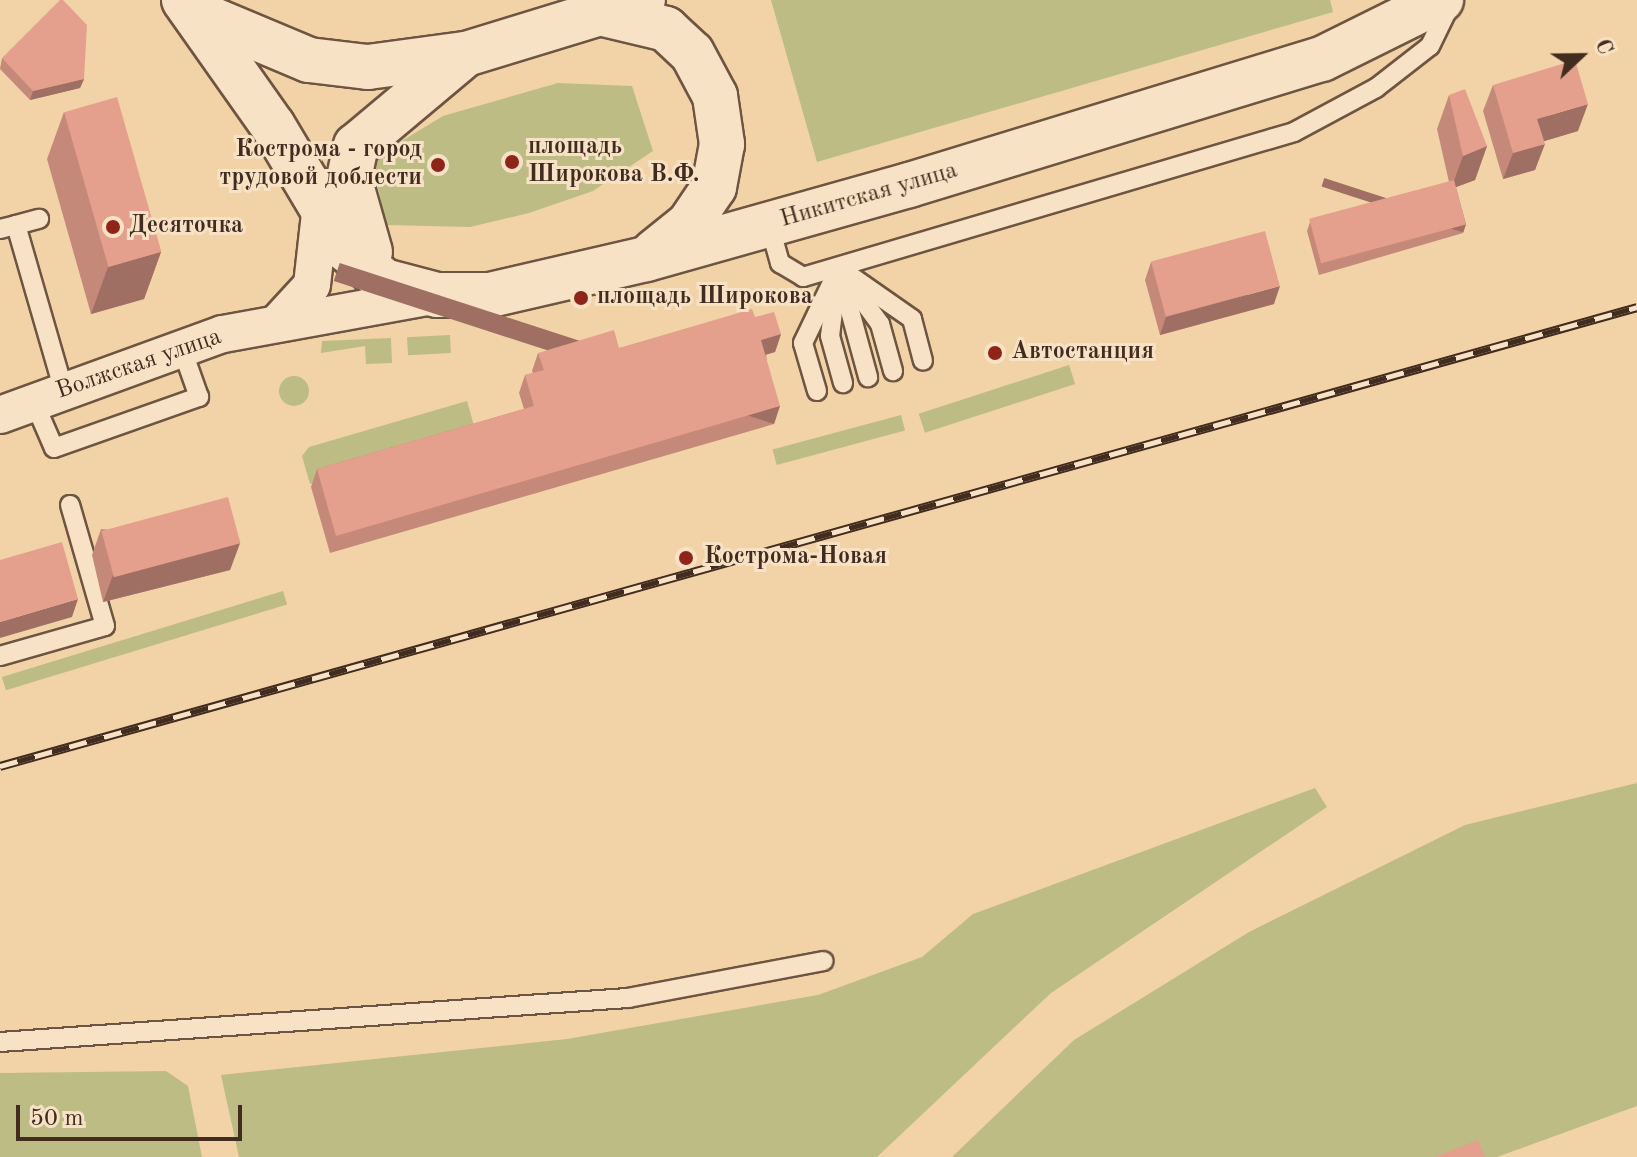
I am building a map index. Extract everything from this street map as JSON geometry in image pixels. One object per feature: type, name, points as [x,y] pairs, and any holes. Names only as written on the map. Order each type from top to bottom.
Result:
[{"type":"main road","points":[[190,7],[309,60],[368,67],[466,54],[643,0]]},
{"type":"main road","name":"Никитская улица","points":[[190,7],[320,198],[347,250],[384,281],[437,295],[490,295],[646,259],[1322,59],[1441,0]]},
{"type":"main road","points":[[597,13],[666,29],[692,53],[715,96],[722,144],[714,187],[689,224],[646,259]]},
{"type":"main road","points":[[384,281],[355,208],[349,178],[356,146],[466,54]]},
{"type":"street","points":[[280,320],[312,285],[320,198],[356,146]]},
{"type":"street","name":"Волжская улица","points":[[0,415],[182,349],[280,320],[437,295]]},
{"type":"lane","points":[[769,224],[790,273],[839,268],[1294,132],[1376,88],[1430,46],[1452,0]]},
{"type":"lane","points":[[39,219],[8,227],[49,396],[54,448],[199,397],[182,349]]},
{"type":"lane","points":[[839,268],[912,319],[923,361]]},
{"type":"lane","points":[[839,268],[880,324],[893,371]]},
{"type":"lane","points":[[839,268],[868,377]]},
{"type":"lane","points":[[839,268],[830,336],[843,383]]},
{"type":"lane","points":[[817,391],[803,343],[839,268]]},
{"type":"lane","points":[[0,656],[105,626],[70,505]]},
{"type":"lane","points":[[0,1042],[628,998],[824,961]]},
{"type":"shaded area","points":[[771,0],[1330,0],[1333,12],[817,162]]},
{"type":"shaded area","points":[[558,83],[632,86],[653,151],[593,191],[529,213],[470,227],[386,225],[372,159],[443,116]]},
{"type":"shaded area","points":[[450,335],[451,353],[408,355],[407,337]]},
{"type":"shaded area","points":[[391,338],[392,363],[366,364],[365,346],[321,353],[322,341]]},
{"type":"shaded area","points":[[1069,365],[1075,384],[925,433],[919,414]]},
{"type":"shaded area","points":[[294,376],[305,380],[309,391],[305,402],[294,406],[283,402],[279,391],[283,380]]},
{"type":"shaded area","points":[[467,401],[477,436],[310,484],[302,456],[309,447]]},
{"type":"shaded area","points":[[901,415],[905,430],[777,465],[773,449]]},
{"type":"shaded area","points":[[283,591],[287,604],[6,690],[2,677]]},
{"type":"shaded area","points":[[1637,783],[1637,1106],[1497,1157],[952,1157],[1074,1040],[1249,932],[1465,825]]},
{"type":"shaded area","points":[[1315,788],[1327,807],[1051,993],[877,1157],[239,1157],[221,1075],[567,1039],[818,995],[922,957],[973,914]]},
{"type":"shaded area","points":[[166,1071],[188,1086],[202,1157],[0,1157],[0,1073]]},
{"type":"building","points":[[60,0],[87,25],[84,79],[33,91],[2,58]]},
{"type":"building","points":[[1575,60],[1588,104],[1537,119],[1545,144],[1513,153],[1493,85]]},
{"type":"building","points":[[1465,89],[1487,146],[1463,156],[1449,95]]},
{"type":"building","points":[[117,97],[161,252],[109,267],[64,112]]},
{"type":"building","points":[[1454,180],[1466,224],[1321,263],[1309,219]]},
{"type":"building","points":[[1265,231],[1280,286],[1166,317],[1151,262]]},
{"type":"building","points":[[752,309],[755,317],[774,312],[781,334],[761,340],[780,406],[336,536],[317,469],[534,406],[525,375],[544,370],[538,353],[614,330],[619,348]]},
{"type":"building","points":[[228,497],[240,543],[114,577],[101,531]]},
{"type":"building","points":[[62,542],[78,599],[0,622],[0,560]]},
{"type":"building","points":[[1478,1140],[1485,1157],[1434,1157]]},
{"type":"railway","points":[[0,766],[1637,307]]},
{"type":"place","name":"площадь Широкова В.Ф.","points":[[512,162]]},
{"type":"place","name":"Кострома - город трудовой доблести","points":[[438,165]]},
{"type":"place","name":"Десяточка","points":[[113,227]]},
{"type":"place","name":"площадь Широкова","points":[[581,298]]},
{"type":"place","name":"Автостанция","points":[[995,353]]},
{"type":"place","name":"Кострома-Новая","points":[[686,558]]}]
